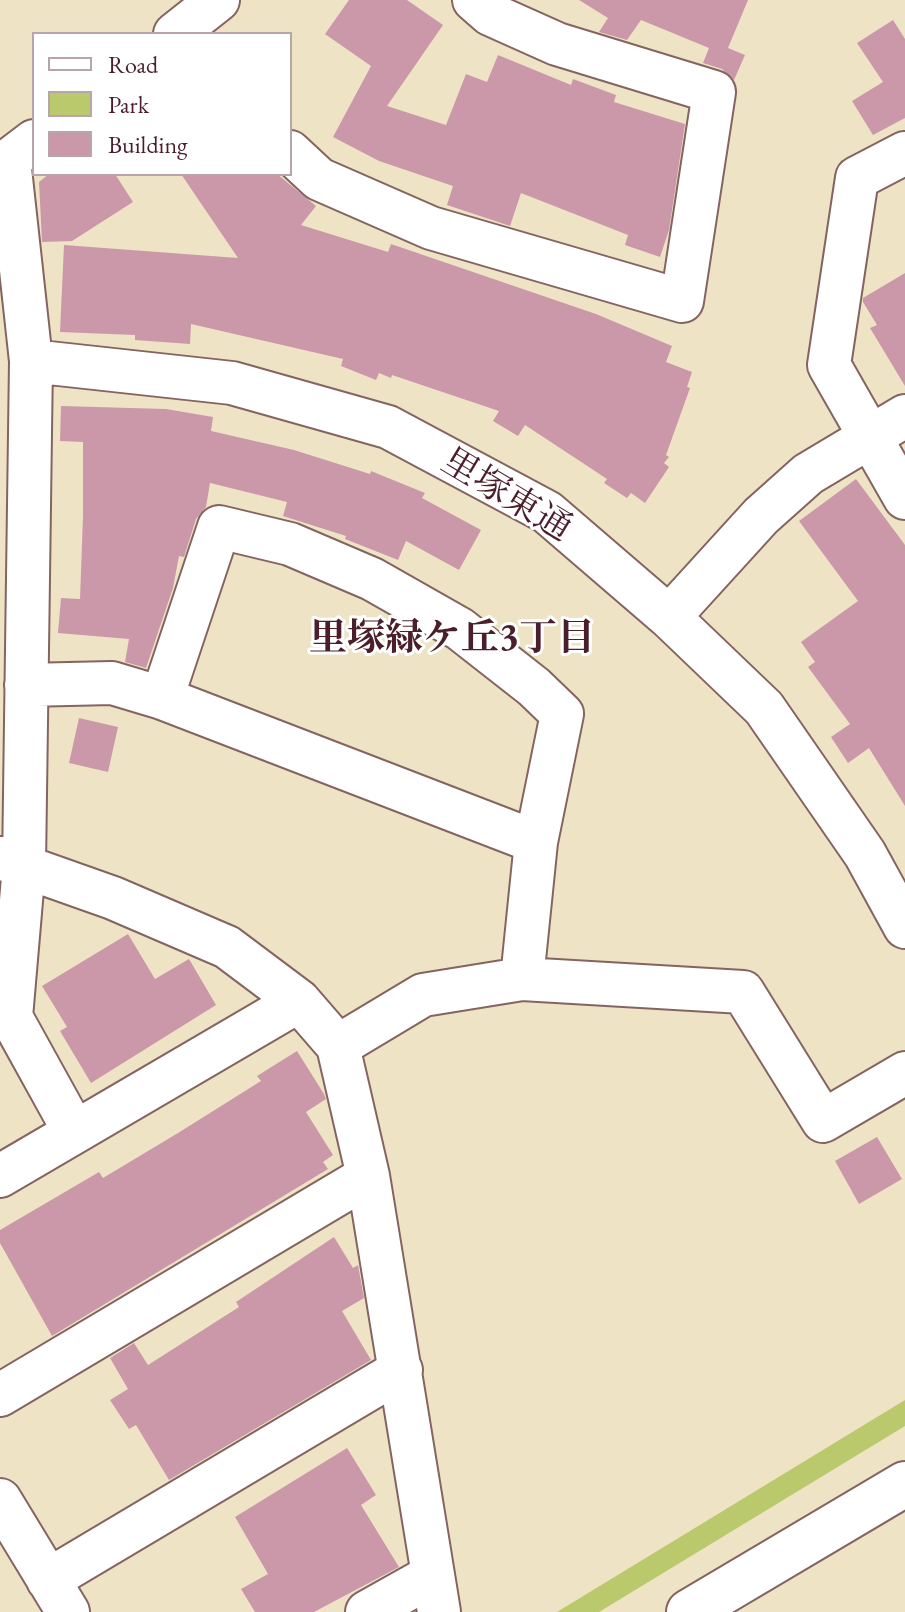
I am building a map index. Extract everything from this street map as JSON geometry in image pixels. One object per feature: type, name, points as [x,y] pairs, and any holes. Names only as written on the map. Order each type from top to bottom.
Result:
[{"type":"street","points":[[182,32],[218,0]]},
{"type":"street","points":[[292,154],[319,179],[431,228],[682,301],[714,92],[557,44],[490,14],[474,0]]},
{"type":"street","points":[[32,143],[9,160],[31,361],[26,685],[12,862],[11,1017],[74,1131]]},
{"type":"street","points":[[905,153],[857,178],[829,365],[905,498]]},
{"type":"street","name":"里塚東通","points":[[31,361],[232,383],[388,427],[547,512],[669,617],[764,708],[865,854],[905,927]]},
{"type":"street","points":[[669,617],[761,516],[808,474],[905,416]]},
{"type":"street","points":[[162,698],[219,527],[290,544],[372,579],[460,629],[534,687],[562,714],[536,842],[522,979]]},
{"type":"street","points":[[26,685],[112,683],[162,698],[536,842]]},
{"type":"street","points":[[12,862],[113,898],[227,947],[299,1001],[338,1046],[368,1176],[436,1594],[367,1612]]},
{"type":"street","points":[[338,1046],[423,995],[522,979],[743,992],[823,1121],[905,1073]]},
{"type":"street","points":[[0,1176],[299,1001]]},
{"type":"street","points":[[0,1395],[368,1176]]},
{"type":"street","points":[[0,1500],[58,1596],[401,1370]]},
{"type":"street","points":[[689,1612],[905,1484]]},
{"type":"green space","points":[[905,1400],[905,1426],[599,1612],[557,1612]]},
{"type":"building","points":[[349,0],[407,0],[443,25],[387,106],[446,125],[466,74],[487,82],[498,55],[571,85],[573,79],[616,95],[614,102],[685,124],[669,230],[660,257],[625,245],[628,235],[521,193],[510,226],[447,205],[453,186],[379,161],[333,137],[371,66],[325,34]]},
{"type":"building","points":[[579,0],[748,0],[728,48],[745,55],[734,80],[722,69],[703,63],[709,48],[641,20],[627,40],[599,32],[608,18]]},
{"type":"building","points":[[893,20],[905,39],[905,118],[873,135],[852,101],[883,82],[857,43]]},
{"type":"building","points":[[46,176],[116,176],[133,202],[72,241],[42,242],[39,182]]},
{"type":"building","points":[[182,176],[279,176],[316,206],[301,225],[388,252],[391,244],[596,314],[672,346],[666,362],[692,372],[687,387],[690,388],[666,455],[669,457],[664,463],[669,467],[645,503],[631,493],[627,498],[604,483],[607,479],[525,425],[518,436],[493,421],[499,411],[392,375],[391,378],[379,373],[376,380],[341,366],[343,359],[191,324],[190,344],[135,340],[135,335],[60,332],[64,245],[238,258]]},
{"type":"building","points":[[905,273],[905,386],[870,328],[877,325],[863,298]]},
{"type":"building","points":[[61,406],[166,409],[213,417],[211,431],[294,450],[370,474],[371,471],[425,493],[422,498],[481,530],[459,570],[406,541],[398,560],[345,539],[346,536],[283,516],[287,502],[210,483],[206,507],[196,519],[184,557],[179,556],[173,588],[146,668],[125,662],[129,639],[58,633],[61,598],[80,599],[83,516],[83,442],[60,441]]},
{"type":"building","points":[[856,479],[905,545],[905,806],[869,748],[848,763],[831,737],[850,724],[808,667],[815,662],[801,642],[858,601],[799,521]]},
{"type":"building","points":[[79,718],[118,727],[108,772],[69,763]]},
{"type":"building","points":[[128,934],[155,979],[189,959],[216,1005],[91,1083],[60,1031],[67,1027],[42,986]]},
{"type":"building","points":[[297,1051],[326,1099],[306,1112],[333,1155],[323,1162],[328,1169],[52,1336],[0,1243],[0,1230],[99,1172],[103,1178],[178,1133],[261,1081],[257,1076]]},
{"type":"building","points":[[877,1137],[902,1179],[859,1204],[835,1161]]},
{"type":"building","points":[[334,1237],[353,1268],[358,1265],[364,1298],[342,1311],[371,1360],[169,1480],[136,1425],[129,1429],[110,1400],[128,1389],[110,1358],[134,1343],[148,1365],[239,1307],[236,1302]]},
{"type":"building","points":[[347,1448],[376,1495],[361,1505],[399,1567],[314,1612],[255,1612],[241,1589],[268,1574],[235,1517]]},
{"type":"district","name":"里塚緑ケ丘3丁目","points":[[452,640]]}]
